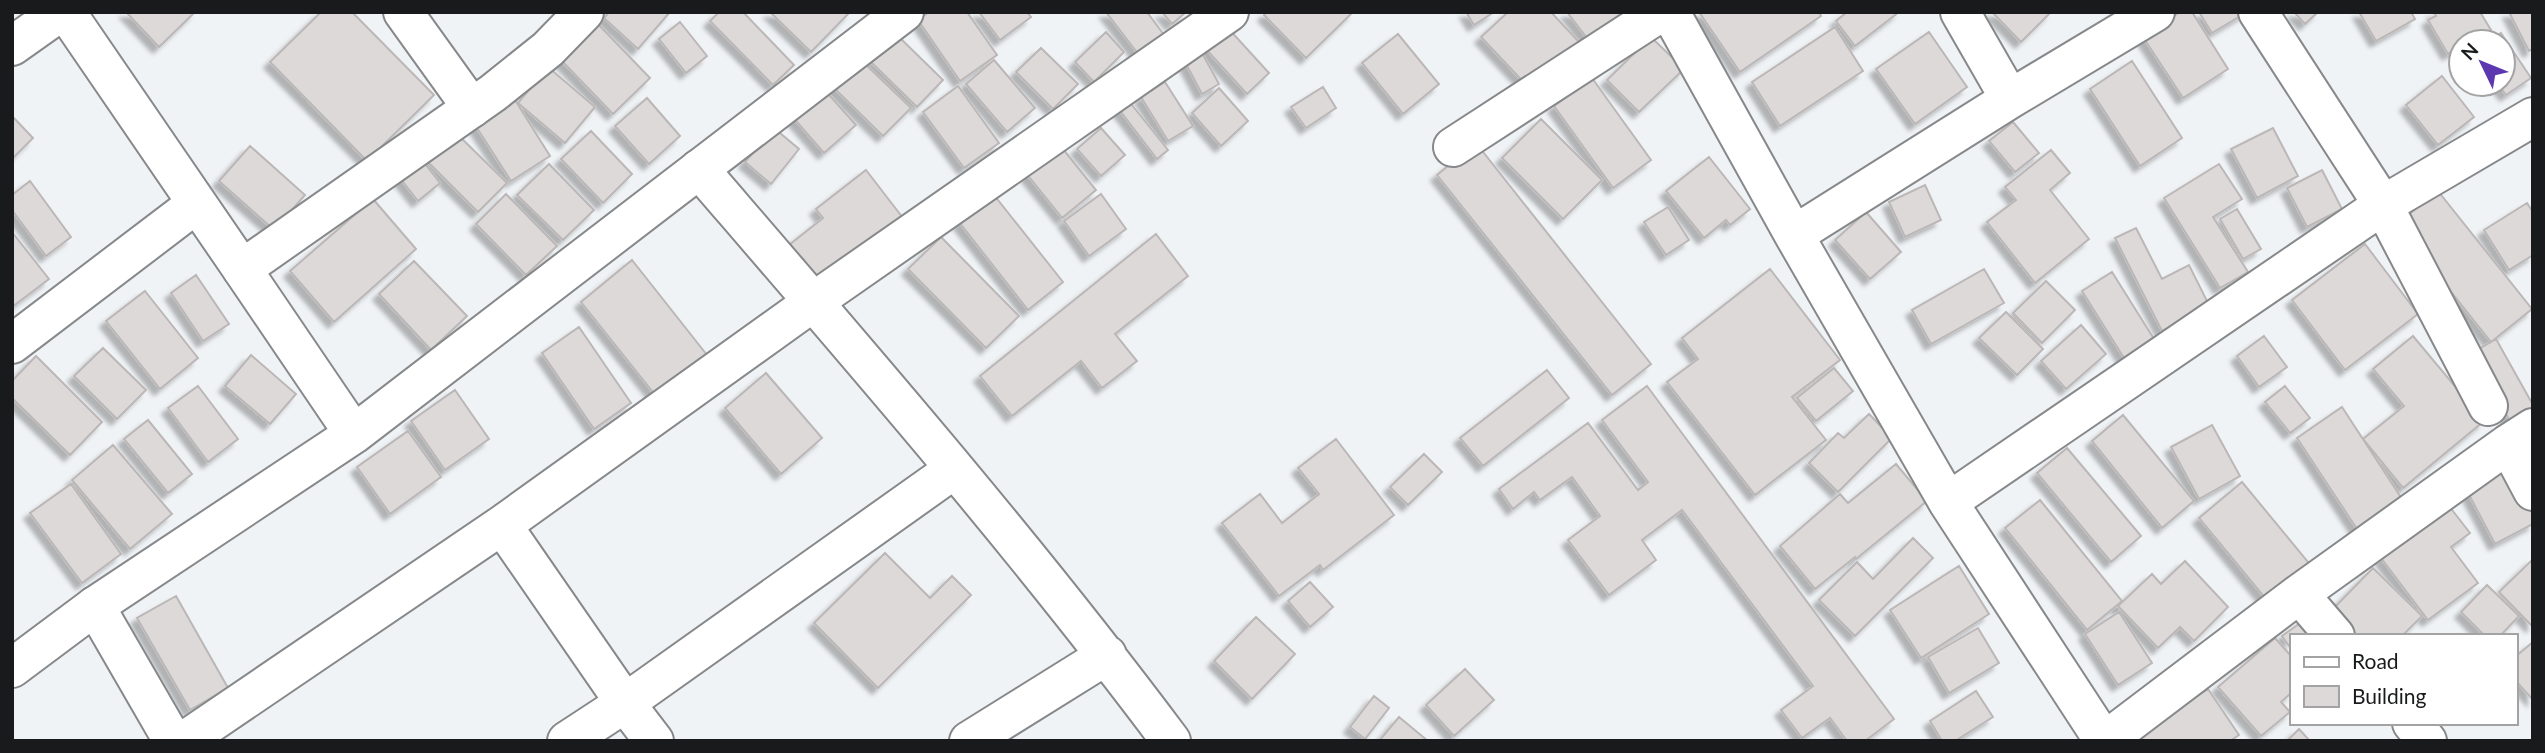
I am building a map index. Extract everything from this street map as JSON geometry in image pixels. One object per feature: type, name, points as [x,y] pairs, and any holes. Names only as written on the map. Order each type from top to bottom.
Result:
[{"type":"street","points":[[12,47],[60,12]]},
{"type":"street","points":[[66,12],[354,434]]},
{"type":"street","points":[[403,12],[472,108]]},
{"type":"street","points":[[242,269],[472,108],[548,49],[584,12]]},
{"type":"street","points":[[12,668],[95,606],[354,434],[904,12]]},
{"type":"street","points":[[184,741],[502,525],[813,302],[1229,12]]},
{"type":"street","points":[[1453,147],[1661,12]]},
{"type":"street","points":[[1670,12],[1794,235],[1948,502],[2104,741],[2299,594],[2520,436],[2533,491]]},
{"type":"street","points":[[1960,12],[2010,99]]},
{"type":"street","points":[[1794,235],[2010,99],[2155,12]]},
{"type":"street","points":[[2258,12],[2383,205],[2488,406]]},
{"type":"street","points":[[1948,502],[2383,205],[2533,117]]},
{"type":"street","points":[[699,169],[1107,655],[1171,741]]},
{"type":"street","points":[[12,344],[196,204]]},
{"type":"street","points":[[567,741],[625,703],[953,470]]},
{"type":"street","points":[[502,525],[654,741]]},
{"type":"street","points":[[2299,594],[2333,634]]},
{"type":"street","points":[[95,606],[173,741]]},
{"type":"street","points":[[969,741],[1107,655]]},
{"type":"street","points":[[2414,725],[2427,741]]},
{"type":"building","points":[[126,12],[195,12],[159,47]]},
{"type":"building","points":[[321,12],[352,12],[434,95],[367,161],[270,62]]},
{"type":"building","points":[[609,12],[670,12],[638,49],[604,18]]},
{"type":"building","points":[[719,12],[743,12],[794,65],[773,85],[710,21]]},
{"type":"building","points":[[770,12],[850,12],[811,52]]},
{"type":"building","points":[[929,12],[967,12],[997,55],[960,81],[918,20]]},
{"type":"building","points":[[979,12],[1027,12],[1031,17],[1000,40]]},
{"type":"building","points":[[1106,12],[1147,12],[1167,39],[1142,59]]},
{"type":"building","points":[[1162,12],[1186,12],[1172,24]]},
{"type":"building","points":[[1267,12],[1353,12],[1306,58],[1264,15]]},
{"type":"building","points":[[1466,12],[1494,12],[1474,25]]},
{"type":"building","points":[[1508,12],[1551,12],[1580,43],[1531,90],[1481,37]]},
{"type":"building","points":[[1567,12],[1627,12],[1590,42]]},
{"type":"building","points":[[1699,12],[1819,12],[1821,16],[1740,72]]},
{"type":"building","points":[[1847,12],[1899,12],[1855,46],[1836,21]]},
{"type":"building","points":[[1992,12],[2051,12],[2021,42]]},
{"type":"building","points":[[2180,12],[2192,12],[2228,69],[2183,98],[2143,37]]},
{"type":"building","points":[[2199,12],[2247,12],[2212,33]]},
{"type":"building","points":[[2294,12],[2318,12],[2305,24]]},
{"type":"building","points":[[2359,12],[2411,12],[2415,19],[2376,41]]},
{"type":"building","points":[[2433,12],[2480,12],[2490,28],[2447,28],[2447,52],[2428,20],[2436,16]]},
{"type":"building","points":[[2509,12],[2533,12],[2533,49],[2529,51]]},
{"type":"building","points":[[680,22],[707,56],[686,73],[659,39]]},
{"type":"building","points":[[597,23],[650,78],[613,114],[560,59]]},
{"type":"building","points":[[1227,27],[1269,73],[1247,94],[1204,47]]},
{"type":"building","points":[[1835,27],[1863,71],[1780,126],[1752,82]]},
{"type":"building","points":[[1106,32],[1124,52],[1094,82],[1075,62]]},
{"type":"building","points":[[1929,32],[1967,87],[1915,124],[1876,69]]},
{"type":"building","points":[[1398,34],[1439,84],[1403,114],[1362,63]]},
{"type":"building","points":[[897,35],[943,80],[917,107],[871,62]]},
{"type":"building","points":[[1651,37],[1684,69],[1639,112],[1607,80]]},
{"type":"building","points":[[1041,48],[1078,84],[1053,109],[1016,72]]},
{"type":"building","points":[[1202,53],[1219,84],[1202,94],[1185,62]]},
{"type":"building","points":[[2517,57],[2531,78],[2517,88]]},
{"type":"building","points":[[861,60],[911,108],[883,136],[834,88]]},
{"type":"building","points":[[994,60],[1035,108],[1007,132],[966,84]]},
{"type":"building","points":[[2132,61],[2182,138],[2140,166],[2090,89]]},
{"type":"building","points":[[548,67],[595,107],[565,143],[518,103]]},
{"type":"building","points":[[2442,76],[2447,82],[2447,98],[2459,98],[2474,117],[2438,145],[2406,105]]},
{"type":"building","points":[[1592,78],[1651,160],[1613,188],[1554,106]]},
{"type":"building","points":[[1165,82],[1193,126],[1168,141],[1141,97]]},
{"type":"building","points":[[958,86],[999,143],[964,168],[923,112]]},
{"type":"building","points":[[822,87],[856,125],[824,153],[790,114]]},
{"type":"building","points":[[1323,87],[1336,108],[1306,128],[1291,107]]},
{"type":"building","points":[[1219,88],[1248,121],[1221,146],[1192,113]]},
{"type":"building","points":[[647,98],[680,136],[649,164],[615,126]]},
{"type":"building","points":[[515,100],[550,156],[511,181],[475,125]]},
{"type":"building","points":[[1128,100],[1168,150],[1157,159],[1118,108]]},
{"type":"building","points":[[12,116],[33,138],[12,159]]},
{"type":"building","points":[[1541,119],[1602,180],[1563,219],[1502,158]]},
{"type":"building","points":[[2013,122],[2039,153],[2015,172],[1989,141]]},
{"type":"building","points":[[449,126],[507,183],[478,212],[420,154]]},
{"type":"building","points":[[774,128],[799,149],[771,184],[745,162]]},
{"type":"building","points":[[1101,128],[1125,155],[1101,176],[1077,149]]},
{"type":"building","points":[[2273,128],[2298,176],[2257,198],[2231,149]]},
{"type":"building","points":[[591,131],[632,174],[603,203],[561,159]]},
{"type":"building","points":[[1476,143],[1651,364],[1612,395],[1437,175]]},
{"type":"building","points":[[1059,144],[1096,190],[1062,218],[1025,172]]},
{"type":"building","points":[[250,146],[305,195],[274,230],[219,181]]},
{"type":"building","points":[[2051,150],[2070,173],[2050,190],[2089,239],[2035,283],[1987,222],[2016,200],[2005,187]]},
{"type":"building","points":[[1709,157],[1750,209],[1730,225],[1726,220],[1704,238],[1666,191]]},
{"type":"building","points":[[422,160],[440,183],[418,201],[400,178]]},
{"type":"building","points":[[549,164],[594,210],[563,240],[517,195]]},
{"type":"building","points":[[2219,164],[2242,199],[2213,217],[2248,272],[2220,288],[2164,198]]},
{"type":"building","points":[[866,170],[903,218],[814,288],[784,249],[823,218],[816,209]]},
{"type":"building","points":[[2322,170],[2342,209],[2307,227],[2287,188]]},
{"type":"building","points":[[30,181],[71,237],[46,256],[12,210],[12,195]]},
{"type":"building","points":[[1925,185],[1941,220],[1905,237],[1889,202]]},
{"type":"building","points":[[2438,191],[2532,309],[2491,342],[2397,224]]},
{"type":"building","points":[[506,194],[557,246],[526,275],[476,224]]},
{"type":"building","points":[[1101,194],[1126,229],[1089,256],[1064,221]]},
{"type":"building","points":[[994,195],[1063,282],[1028,310],[959,222]]},
{"type":"building","points":[[373,199],[416,249],[334,322],[290,271]]},
{"type":"building","points":[[2527,203],[2533,212],[2533,255],[2509,270],[2484,230]]},
{"type":"building","points":[[1668,207],[1689,240],[1666,255],[1644,222]]},
{"type":"building","points":[[2237,209],[2261,249],[2243,259],[2220,219]]},
{"type":"building","points":[[1866,212],[1901,252],[1870,279],[1835,240]]},
{"type":"building","points":[[2136,228],[2162,279],[2189,265],[2210,307],[2162,331],[2115,238]]},
{"type":"building","points":[[12,232],[49,279],[12,307]]},
{"type":"building","points":[[1156,234],[1188,276],[1115,334],[1137,361],[1102,388],[1081,361],[1012,416],[980,376]]},
{"type":"building","points":[[941,237],[1019,316],[986,348],[908,269]]},
{"type":"building","points":[[2365,244],[2418,314],[2345,370],[2292,300]]},
{"type":"building","points":[[632,260],[707,355],[656,396],[581,302]]},
{"type":"building","points":[[414,261],[467,316],[431,350],[379,294]]},
{"type":"building","points":[[1770,269],[1840,360],[1792,397],[1826,440],[1755,495],[1667,382],[1698,359],[1682,338]]},
{"type":"building","points":[[1984,269],[2004,303],[1931,344],[1912,310]]},
{"type":"building","points":[[2112,272],[2154,339],[2124,358],[2082,291]]},
{"type":"building","points":[[196,275],[229,324],[203,341],[171,293]]},
{"type":"building","points":[[2046,281],[2075,310],[2042,343],[2013,313]]},
{"type":"building","points":[[145,291],[198,358],[160,389],[106,321]]},
{"type":"building","points":[[2006,312],[2043,349],[2017,375],[1979,338]]},
{"type":"building","points":[[2081,325],[2106,354],[2066,389],[2041,361]]},
{"type":"building","points":[[579,327],[631,403],[594,429],[542,353]]},
{"type":"building","points":[[2264,336],[2287,367],[2259,387],[2237,356]]},
{"type":"building","points":[[2413,336],[2484,421],[2403,488],[2363,439],[2404,406],[2373,369]]},
{"type":"building","points":[[2496,339],[2533,405],[2533,408],[2510,421],[2472,353]]},
{"type":"building","points":[[103,348],[146,390],[117,419],[74,376]]},
{"type":"building","points":[[251,355],[296,394],[270,424],[225,386]]},
{"type":"building","points":[[36,356],[102,422],[70,455],[12,398],[12,381]]},
{"type":"building","points":[[1834,368],[1853,391],[1816,421],[1797,398]]},
{"type":"building","points":[[1547,370],[1569,398],[1483,466],[1460,438]]},
{"type":"building","points":[[766,373],[822,438],[781,474],[725,408]]},
{"type":"building","points":[[198,386],[238,439],[208,462],[168,408]]},
{"type":"building","points":[[1647,386],[1894,719],[1865,741],[1847,741],[1830,718],[1802,738],[1781,710],[1813,686],[1682,510],[1642,540],[1656,560],[1609,595],[1568,540],[1600,516],[1572,477],[1540,500],[1534,492],[1513,509],[1499,489],[1588,423],[1638,490],[1648,482],[1602,420]]},
{"type":"building","points":[[2285,386],[2310,418],[2290,433],[2265,402]]},
{"type":"building","points":[[455,390],[489,439],[445,470],[411,421]]},
{"type":"building","points":[[2342,407],[2402,499],[2357,529],[2297,438]]},
{"type":"building","points":[[1869,414],[1892,438],[1838,492],[1809,463],[1838,433],[1844,438]]},
{"type":"building","points":[[2123,415],[2194,501],[2162,528],[2092,441]]},
{"type":"building","points":[[148,420],[192,474],[168,493],[124,439]]},
{"type":"building","points":[[2212,425],[2240,476],[2199,499],[2171,447]]},
{"type":"building","points":[[408,431],[441,477],[390,514],[357,467]]},
{"type":"building","points":[[1336,439],[1394,515],[1323,570],[1320,565],[1279,596],[1222,523],[1260,494],[1282,523],[1319,494],[1298,468]]},
{"type":"building","points":[[113,445],[172,514],[130,549],[72,480]]},
{"type":"building","points":[[2067,448],[2141,536],[2111,562],[2037,473]]},
{"type":"building","points":[[1424,454],[1442,472],[1408,505],[1390,487]]},
{"type":"building","points":[[1896,464],[1927,501],[1815,589],[1780,546],[1840,494],[1848,503]]},
{"type":"building","points":[[2508,467],[2533,514],[2533,524],[2495,544],[2466,489]]},
{"type":"building","points":[[2242,482],[2313,568],[2270,604],[2199,518]]},
{"type":"building","points":[[71,484],[121,554],[82,583],[30,513]]},
{"type":"building","points":[[2040,500],[2122,601],[2087,630],[2005,528]]},
{"type":"building","points":[[2449,506],[2470,533],[2451,547],[2478,583],[2428,620],[2381,558]]},
{"type":"building","points":[[1913,538],[1933,558],[1855,636],[1819,600],[1857,562],[1873,579]]},
{"type":"building","points":[[885,553],[930,598],[952,576],[971,595],[878,688],[814,623]]},
{"type":"building","points":[[2533,559],[2533,625],[2532,626],[2499,592]]},
{"type":"building","points":[[2185,561],[2228,607],[2194,641],[2180,627],[2158,648],[2118,606],[2152,574],[2161,584]]},
{"type":"building","points":[[1959,566],[1989,614],[1921,658],[1890,610]]},
{"type":"building","points":[[2373,568],[2422,616],[2404,634],[2340,634],[2324,618]]},
{"type":"building","points":[[1310,582],[1333,607],[1310,627],[1288,601]]},
{"type":"building","points":[[2487,585],[2519,616],[2502,634],[2483,634],[2461,612]]},
{"type":"building","points":[[176,596],[228,688],[190,710],[137,618]]},
{"type":"building","points":[[2119,612],[2152,663],[2118,685],[2085,634]]},
{"type":"building","points":[[1256,617],[1295,654],[1252,699],[1214,661]]},
{"type":"building","points":[[2303,621],[2312,634],[2290,634],[2290,648],[2282,636]]},
{"type":"building","points":[[1978,628],[1999,663],[1949,693],[1928,657]]},
{"type":"building","points":[[2275,638],[2290,655],[2290,694],[2281,702],[2290,712],[2261,736],[2218,687]]},
{"type":"building","points":[[2533,642],[2533,700],[2517,682],[2517,655]]},
{"type":"building","points":[[1465,669],[1494,700],[1454,736],[1426,705]]},
{"type":"building","points":[[2208,689],[2239,735],[2230,741],[2130,741]]},
{"type":"building","points":[[1976,691],[1993,717],[1955,741],[1942,741],[1930,721]]},
{"type":"building","points":[[1374,696],[1389,708],[1365,739],[1350,727]]},
{"type":"building","points":[[1399,717],[1428,741],[1379,741]]},
{"type":"building","points":[[2299,729],[2310,741],[2287,741]]}]
